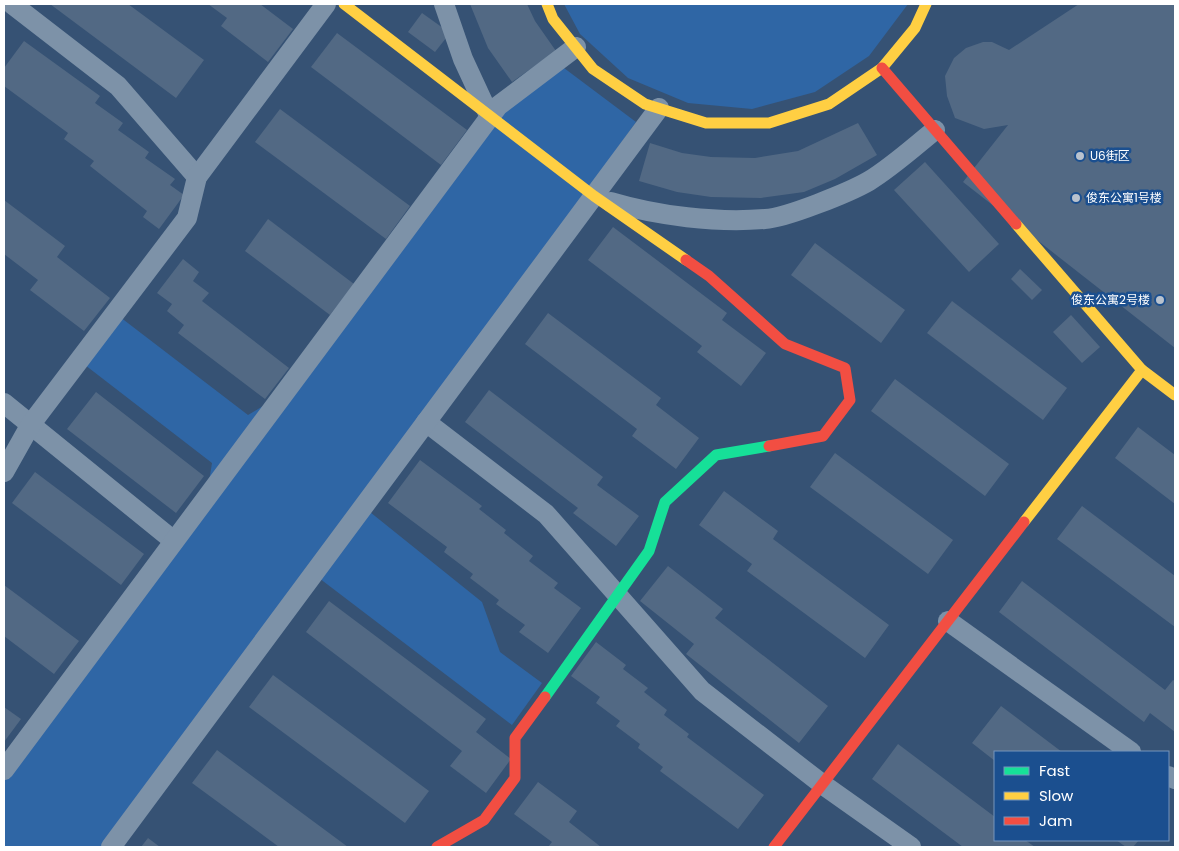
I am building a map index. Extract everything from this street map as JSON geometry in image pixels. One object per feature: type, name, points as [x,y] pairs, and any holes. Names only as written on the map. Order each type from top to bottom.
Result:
[{"type":"street","points":[[12,4],[118,86],[198,178]]},
{"type":"street","points":[[4,472],[32,424],[187,218],[198,178],[326,4]]},
{"type":"street","points":[[344,4],[594,196],[709,276],[785,344],[845,368],[850,400],[822,436],[716,455],[665,502],[649,551],[515,738],[515,778],[484,820],[437,847]]},
{"type":"street","points":[[444,4],[463,59],[490,117]]},
{"type":"street","points":[[547,4],[553,19],[593,69],[645,104],[706,123],[769,122],[830,104],[882,68],[915,28],[926,4]]},
{"type":"street","points":[[4,770],[498,106],[576,47]]},
{"type":"street","points":[[882,68],[1142,370],[1175,395]]},
{"type":"street","points":[[111,847],[659,108]]},
{"type":"street","points":[[594,196],[636,209],[688,217],[767,219],[817,204],[869,181],[935,130]]},
{"type":"street","points":[[774,847],[1142,370]]},
{"type":"street","points":[[4,403],[174,541]]},
{"type":"street","points":[[426,422],[546,514],[702,691],[822,784],[911,847]]},
{"type":"street","points":[[948,621],[1130,751]]},
{"type":"shaded area","points":[[564,4],[908,4],[869,56],[815,92],[752,109],[688,103],[628,78],[580,34]]},
{"type":"shaded area","points":[[552,59],[636,122],[422,424],[365,508],[482,602],[500,652],[542,683],[512,725],[315,575],[112,847],[4,847],[4,765],[207,494],[212,463],[85,365],[120,317],[248,415],[293,388],[513,93]]},
{"type":"building","points":[[50,4],[128,4],[204,60],[176,98]]},
{"type":"building","points":[[208,4],[260,4],[293,29],[268,62],[221,26],[227,18]]},
{"type":"building","points":[[470,4],[527,4],[535,21],[556,51],[512,82],[488,48]]},
{"type":"building","name":"U6街区","points":[[1079,4],[1175,4],[1175,348],[963,182],[1008,125],[984,129],[955,118],[947,96],[945,76],[954,58],[966,48],[983,42],[992,42],[1009,50]]},
{"type":"building","points":[[422,13],[450,33],[435,52],[408,32]]},
{"type":"building","points":[[337,33],[467,130],[441,165],[311,67]]},
{"type":"building","points":[[24,41],[100,96],[95,103],[123,123],[118,130],[149,152],[145,158],[175,179],[170,185],[184,195],[159,229],[143,217],[147,211],[90,166],[94,161],[64,139],[68,133],[4,86],[4,68]]},
{"type":"building","points":[[280,109],[410,206],[386,239],[255,142]]},
{"type":"building","points":[[858,123],[877,155],[835,179],[804,192],[761,198],[711,197],[677,192],[639,181],[650,143],[682,153],[711,157],[755,158],[798,151]]},
{"type":"building","points":[[925,162],[999,244],[969,272],[894,190]]},
{"type":"building","points":[[4,200],[65,246],[57,257],[110,298],[84,331],[30,290],[38,280],[4,254]]},
{"type":"building","points":[[268,219],[354,284],[330,315],[245,251]]},
{"type":"building","points":[[613,227],[727,313],[722,320],[766,353],[741,386],[697,352],[702,346],[588,260]]},
{"type":"building","points":[[815,243],[905,310],[881,343],[791,275]]},
{"type":"building","points":[[183,259],[199,272],[193,281],[209,293],[202,301],[289,368],[265,399],[178,333],[184,325],[167,311],[172,304],[157,293]]},
{"type":"building","points":[[1020,269],[1042,290],[1032,300],[1011,279]]},
{"type":"building","points":[[952,301],[1067,388],[1043,420],[927,333]]},
{"type":"building","points":[[548,313],[661,398],[656,405],[699,438],[676,469],[632,436],[637,429],[525,344]]},
{"type":"building","points":[[1071,315],[1100,347],[1082,363],[1053,332]]},
{"type":"building","points":[[895,379],[1009,464],[985,496],[871,411]]},
{"type":"building","points":[[489,390],[603,477],[597,485],[639,516],[616,546],[573,513],[578,508],[465,422]]},
{"type":"building","points":[[96,392],[204,476],[176,513],[67,429]]},
{"type":"building","points":[[1138,427],[1175,455],[1175,504],[1115,458]]},
{"type":"building","points":[[835,453],[953,540],[928,574],[810,487]]},
{"type":"building","points":[[420,460],[482,506],[479,509],[506,530],[504,533],[533,556],[529,561],[558,583],[554,588],[581,608],[548,653],[519,632],[525,625],[496,604],[499,600],[470,578],[473,574],[444,552],[447,547],[388,503]]},
{"type":"building","points":[[35,472],[144,554],[121,585],[12,503]]},
{"type":"building","points":[[724,491],[778,531],[773,539],[889,625],[865,658],[747,571],[752,564],[699,525]]},
{"type":"building","points":[[1082,506],[1175,576],[1175,627],[1057,539]]},
{"type":"building","points":[[668,566],[723,609],[715,618],[828,706],[799,743],[686,654],[694,644],[640,601]]},
{"type":"building","points":[[1022,581],[1165,690],[1173,680],[1175,681],[1175,732],[1150,713],[1144,722],[999,612]]},
{"type":"building","points":[[4,585],[79,641],[54,674],[4,636]]},
{"type":"building","points":[[329,601],[486,719],[476,732],[511,759],[486,793],[450,766],[462,751],[306,632]]},
{"type":"building","points":[[596,642],[626,665],[623,669],[648,688],[644,692],[667,710],[664,715],[689,734],[687,737],[764,795],[738,829],[660,771],[663,767],[638,748],[640,744],[616,726],[620,721],[596,703],[600,697],[571,676]]},
{"type":"building","points":[[273,675],[429,791],[405,823],[249,707]]},
{"type":"building","points":[[1001,706],[1061,751],[994,751],[994,760],[972,743]]},
{"type":"building","points":[[4,707],[21,719],[4,742]]},
{"type":"building","points":[[898,744],[994,816],[994,841],[1026,841],[1035,847],[963,847],[872,779]]},
{"type":"building","points":[[217,750],[348,847],[279,847],[192,783]]},
{"type":"building","points":[[538,782],[577,811],[569,822],[601,847],[548,847],[552,842],[514,814]]},
{"type":"building","points":[[148,838],[160,847],[141,847]]},
{"type":"building","points":[[1117,841],[1138,841],[1133,847],[1126,847]]},
{"type":"traffic: fast","points":[[545,697],[649,551],[665,502],[716,455],[769,446]]},
{"type":"traffic: slow","points":[[344,4],[594,196],[686,260]]},
{"type":"traffic: slow","points":[[547,4],[553,19],[593,69],[645,104],[706,123],[769,123],[829,104],[882,68],[915,28],[926,4]]},
{"type":"traffic: slow","points":[[1016,224],[1142,370],[1175,395]]},
{"type":"traffic: slow","points":[[1024,522],[1142,370]]},
{"type":"traffic: jam","points":[[882,68],[1016,224]]},
{"type":"traffic: jam","points":[[686,260],[709,276],[785,344],[845,368],[850,400],[823,436],[769,446]]},
{"type":"traffic: jam","points":[[774,847],[1024,522]]},
{"type":"traffic: jam","points":[[437,847],[484,820],[515,778],[515,738],[545,697]]},
{"type":"place","name":"U6街区","points":[[1080,156]]},
{"type":"place","name":"俊东公寓1号楼","points":[[1076,198]]},
{"type":"place","name":"俊东公寓2号楼","points":[[1160,300]]}]
